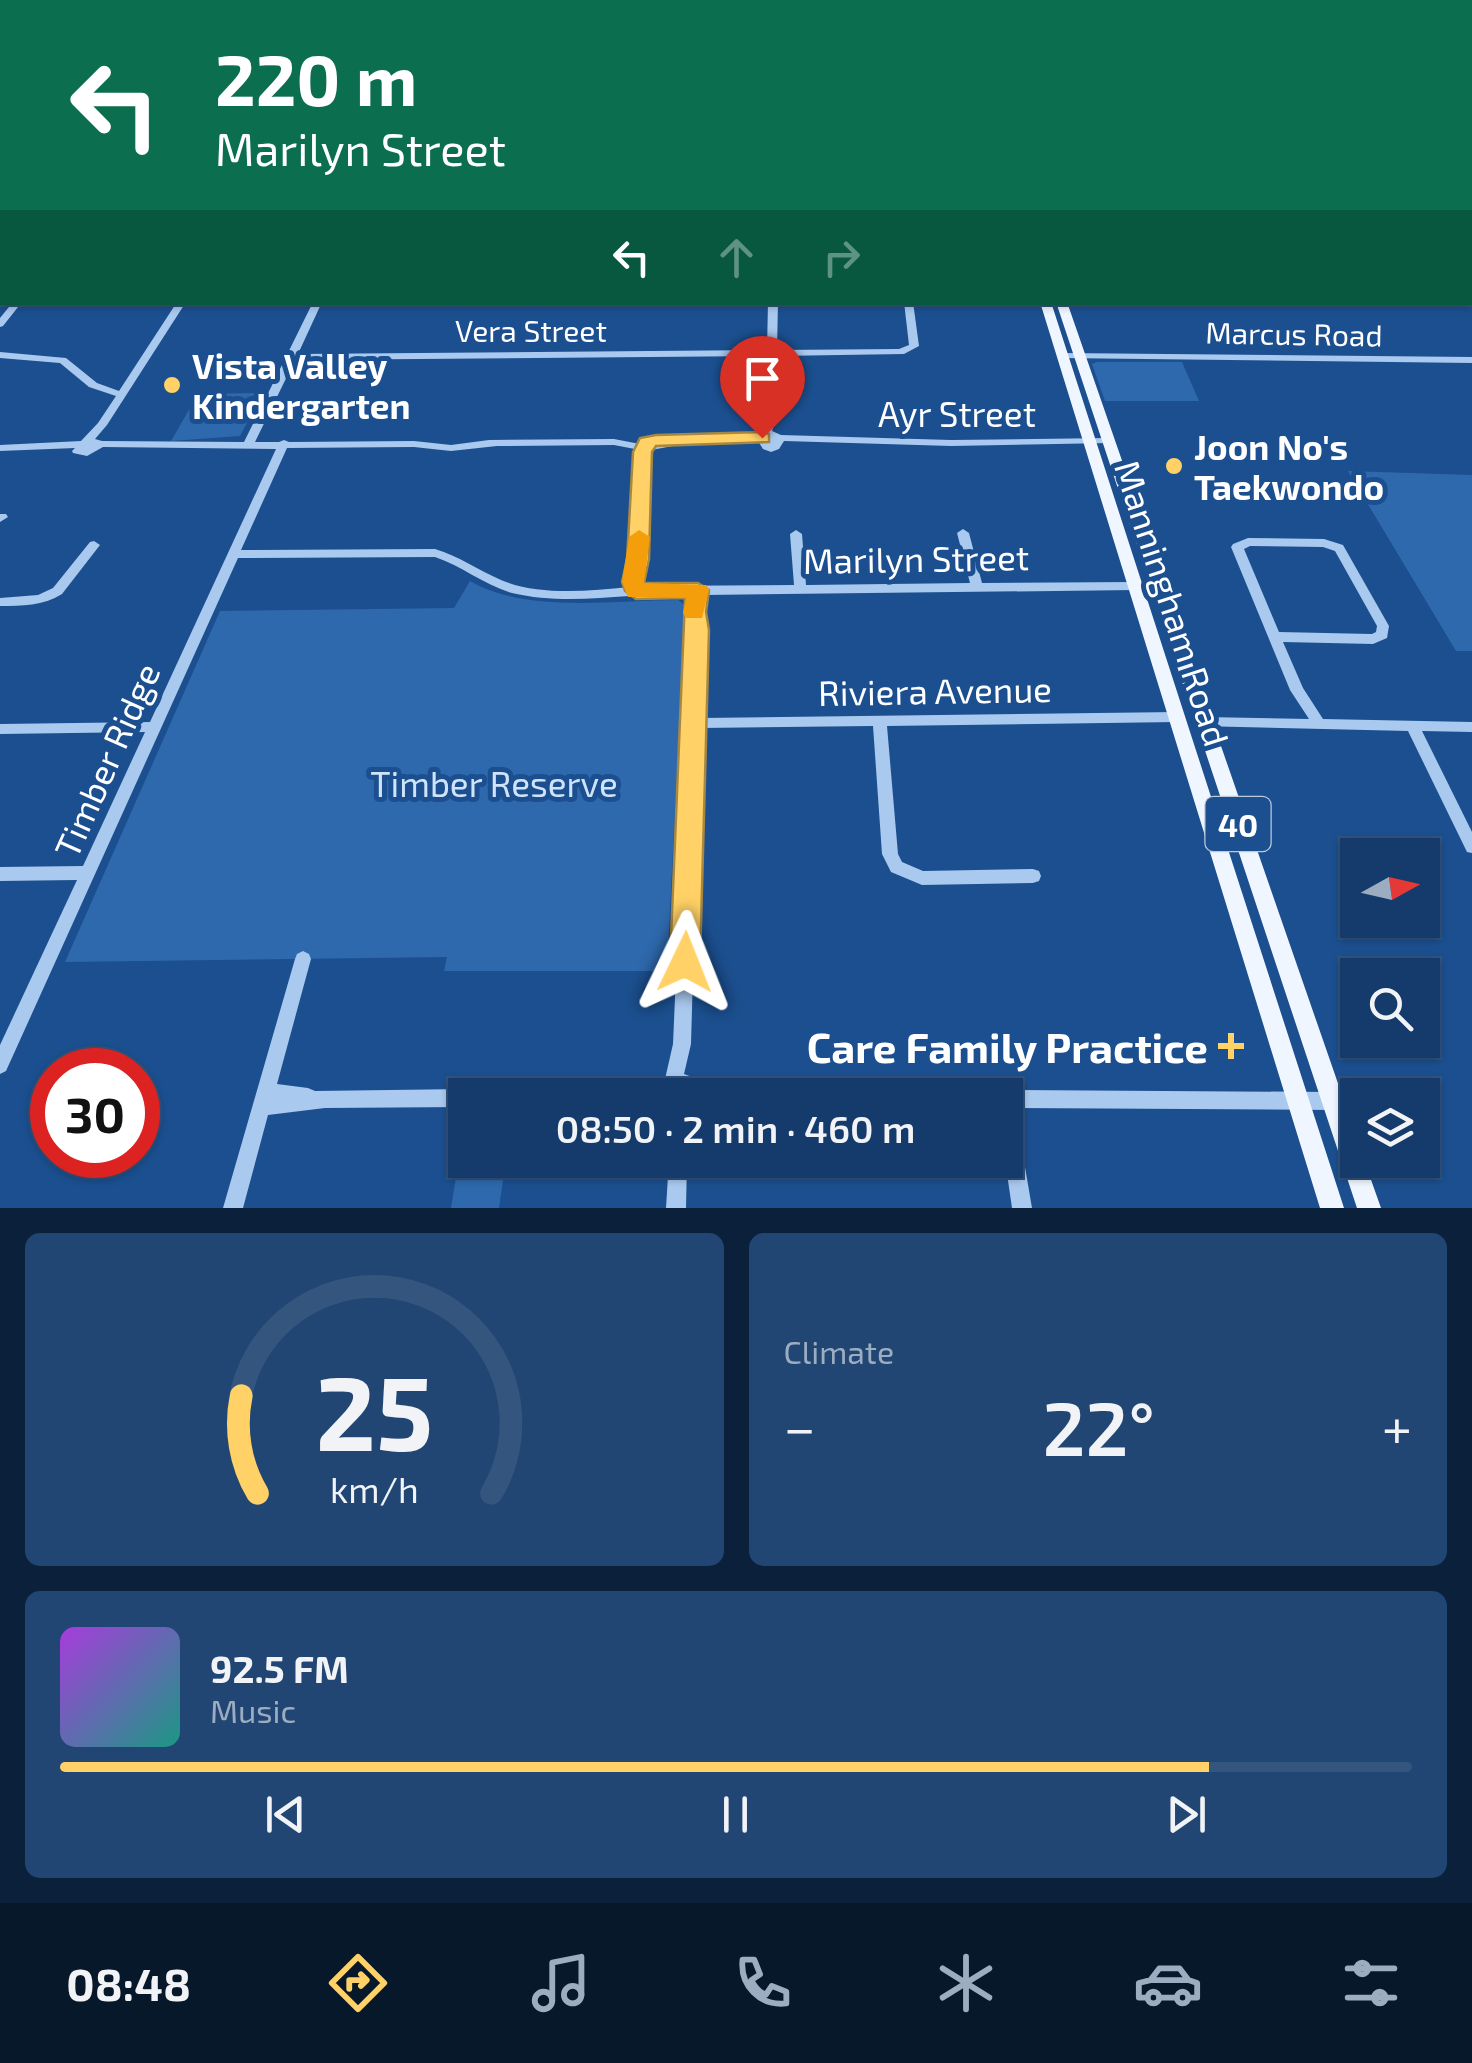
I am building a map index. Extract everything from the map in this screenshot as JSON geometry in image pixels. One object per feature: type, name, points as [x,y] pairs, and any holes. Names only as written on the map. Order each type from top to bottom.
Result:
[{"type":"main road","name":"Manningham Road","points":[[1046,305],[1332,1208]]},
{"type":"main road","name":"Manningham Road","points":[[1062,305],[1369,1208]]},
{"type":"street","points":[[1033,0],[1130,0]]},
{"type":"street","points":[[89,446],[180,305]]},
{"type":"street","points":[[250,443],[317,305]]},
{"type":"street","points":[[771,440],[773,305]]},
{"type":"street","name":"Vera Street","points":[[291,358],[907,351],[914,343],[908,305]]},
{"type":"street","points":[[0,355],[63,360],[93,385],[122,395]]},
{"type":"street","name":"Marcus Road","points":[[1062,356],[1472,360]]},
{"type":"street","name":"Ayr Street","points":[[0,448],[250,443],[414,444],[451,448],[771,440],[1106,441]]},
{"type":"street","name":"Timber Ridge","points":[[0,1066],[282,446]]},
{"type":"street","points":[[636,591],[640,577],[646,446]]},
{"type":"street","points":[[964,533],[977,588]]},
{"type":"street","points":[[796,534],[800,590]]},
{"type":"street","points":[[1276,638],[1372,639],[1382,635],[1383,626],[1338,548],[1324,543],[1238,544],[1297,690],[1320,724]]},
{"type":"street","points":[[0,602],[41,602],[55,596],[90,544],[110,544]]},
{"type":"street","name":"Marilyn Street","points":[[232,554],[435,553],[461,561],[486,578],[522,591],[1135,586]]},
{"type":"street","points":[[680,1078],[697,630],[702,612],[698,590]]},
{"type":"street","points":[[1297,690],[1302,724]]},
{"type":"street","name":"Riviera Avenue","points":[[694,723],[1177,717]]},
{"type":"street","points":[[880,721],[890,854],[896,866],[922,878],[1034,876]]},
{"type":"street","points":[[1203,722],[1472,727]]},
{"type":"street","points":[[1412,726],[1472,847]]},
{"type":"street","points":[[0,728],[154,727]]},
{"type":"street","points":[[0,874],[88,873]]},
{"type":"street","points":[[233,1208],[302,958]]},
{"type":"street","points":[[264,1100],[448,1098]]},
{"type":"street","points":[[1023,1100],[1333,1101]]},
{"type":"street","points":[[676,1208],[677,1178]]},
{"type":"street","points":[[1017,1178],[1022,1208]]},
{"type":"green space","points":[[1182,362],[1199,401],[1105,401],[1092,364]]},
{"type":"green space","points":[[263,393],[240,436],[171,441],[198,394]]},
{"type":"green space","points":[[1348,471],[1472,475],[1472,651],[1456,651]]},
{"type":"green space","name":"Timber Reserve","points":[[470,581],[493,591],[544,602],[678,600],[685,605],[667,971],[444,971],[447,957],[65,962],[220,611],[454,608]]},
{"type":"green space","points":[[456,1178],[503,1178],[499,1208],[451,1208]]},
{"type":"slow traffic","points":[[639,537],[633,582],[636,591],[666,594],[698,590],[694,613]]},
{"type":"place","name":"Vista Valley Kindergarten","points":[[172,385]]},
{"type":"place","name":"Joon No's Taekwondo","points":[[1174,466]]},
{"type":"place","name":"Care Family Practice","points":[[1231,1046]]},
{"type":"route","points":[[685,962],[697,630],[694,612],[698,590],[666,594],[636,591],[633,582],[638,559],[642,452],[646,442],[656,440],[732,442],[762,438]]}]
